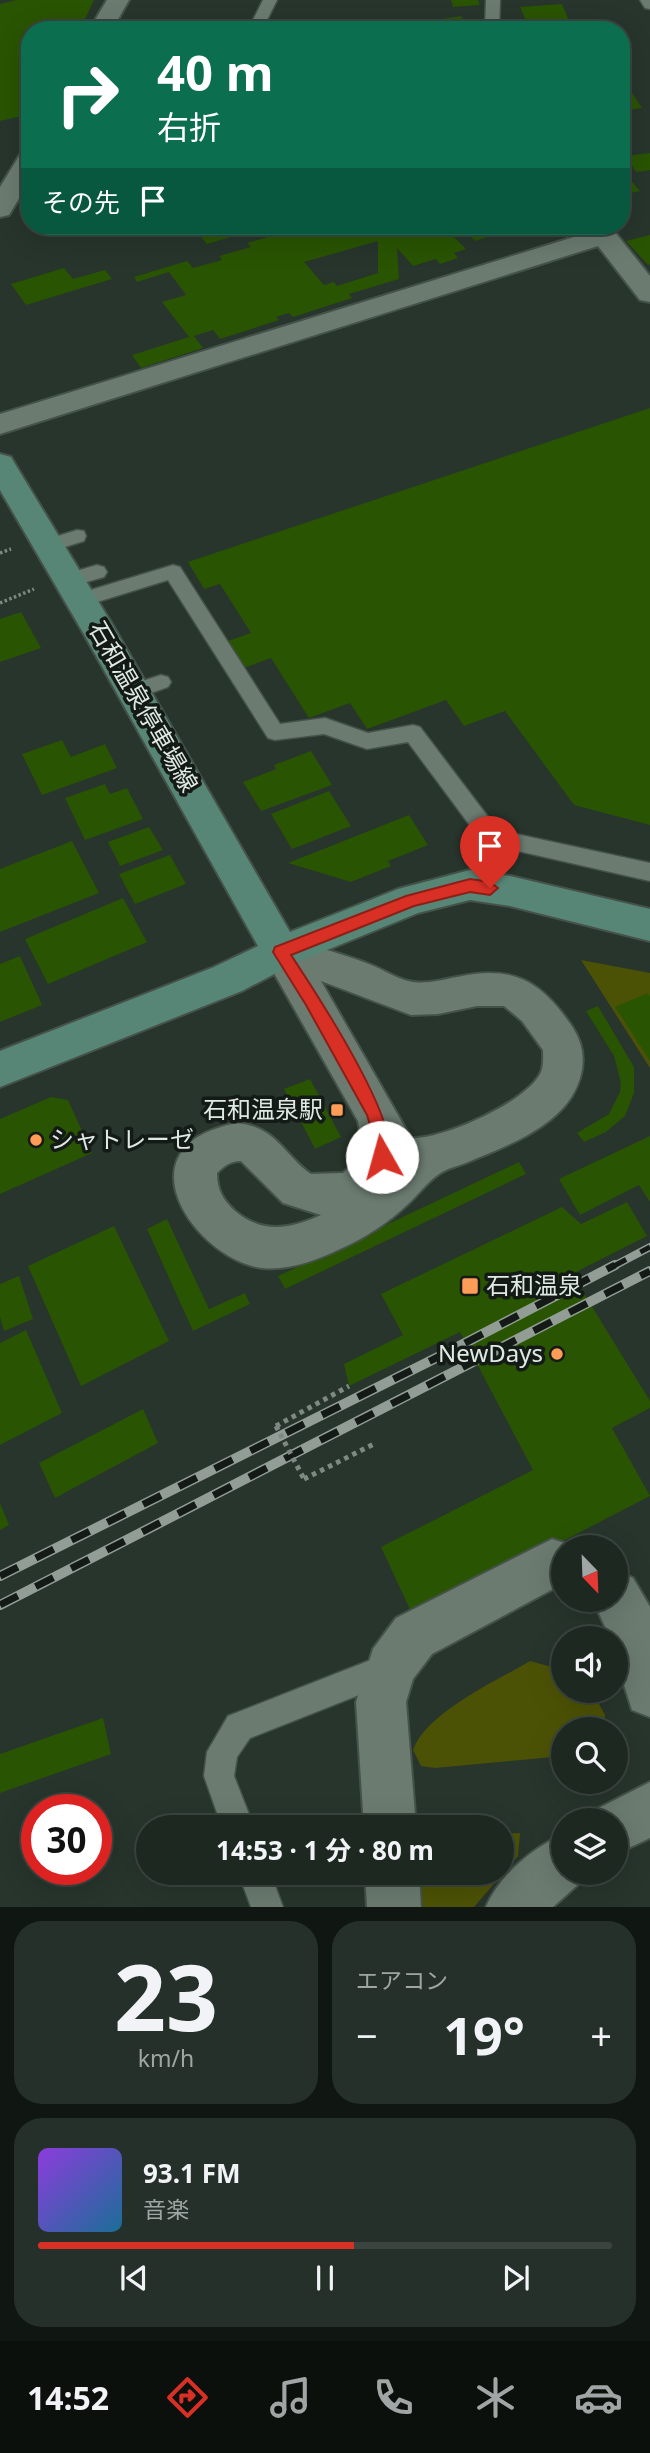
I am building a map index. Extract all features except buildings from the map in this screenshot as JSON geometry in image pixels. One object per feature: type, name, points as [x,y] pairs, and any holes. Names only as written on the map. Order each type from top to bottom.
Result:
[{"type":"main road","name":"石和温泉停車場線","points":[[0,464],[63,541],[82,584],[147,687],[281,952]]},
{"type":"main road","points":[[0,1069],[228,979],[281,952],[411,900],[470,885],[510,891],[650,925]]},
{"type":"street","points":[[105,21],[118,0]]},
{"type":"street","points":[[12,205],[21,182]]},
{"type":"street","points":[[0,424],[588,235]]},
{"type":"street","points":[[603,235],[648,287]]},
{"type":"street","points":[[281,952],[368,980],[397,995],[433,998],[481,988],[515,994],[538,1010],[563,1051],[559,1073],[550,1094],[540,1104],[510,1122],[430,1156],[418,1159],[398,1154],[312,1000],[281,952]]},
{"type":"street","points":[[377,1119],[382,1135],[382,1157],[366,1182],[349,1192],[316,1195],[300,1190],[290,1184],[258,1148],[240,1142],[214,1150],[196,1167],[197,1192],[204,1208],[222,1227],[245,1244],[275,1248],[296,1246],[324,1235],[373,1207],[430,1156]]},
{"type":"street","points":[[389,1815],[382,1702],[391,1667],[414,1636],[551,1564]]},
{"type":"street","points":[[627,1612],[650,1692]]},
{"type":"street","points":[[628,1821],[650,1808]]},
{"type":"street","points":[[513,1907],[551,1873]]},
{"type":"street","points":[[393,1885],[394,1907]]},
{"type":"lane","points":[[260,21],[270,0]]},
{"type":"lane","points":[[492,21],[493,0]]},
{"type":"lane","points":[[647,0],[650,5]]},
{"type":"lane","points":[[82,584],[173,572],[275,732],[325,726],[367,741],[414,733],[491,837],[650,872]]},
{"type":"lane","points":[[234,1815],[219,1776],[222,1752],[239,1727],[391,1667]]},
{"type":"lane","points":[[259,1885],[267,1907]]},
{"type":"path","points":[[0,553],[12,549]]},
{"type":"path","points":[[0,603],[34,589]]},
{"type":"path","points":[[349,1386],[276,1426],[304,1479],[374,1444]]},
{"type":"green space","points":[[581,960],[650,973],[650,1068]]},
{"type":"green space","points":[[530,1661],[551,1667],[551,1703],[598,1703],[605,1717],[551,1717],[551,1757],[435,1768],[421,1766],[413,1750],[421,1736],[447,1711],[481,1688]]},
{"type":"green space","points":[[514,1833],[520,1833],[518,1856],[514,1861]]},
{"type":"green space","points":[[406,1885],[493,1885],[474,1907],[408,1907]]},
{"type":"railway","points":[[612,1267],[650,1247]]},
{"type":"railway","points":[[0,1576],[444,1354],[615,1265]]},
{"type":"railway","points":[[0,1605],[650,1271]]},
{"type":"place","name":"石和温泉駅","points":[[337,1110]]},
{"type":"place","name":"シャトレーゼ","points":[[36,1140]]},
{"type":"place","name":"石和温泉","points":[[470,1286]]},
{"type":"place","name":"NewDays","points":[[557,1354]]},
{"type":"route","points":[[382,1157],[382,1135],[375,1113],[312,1000],[281,952],[411,900],[470,885],[490,888]]}]
